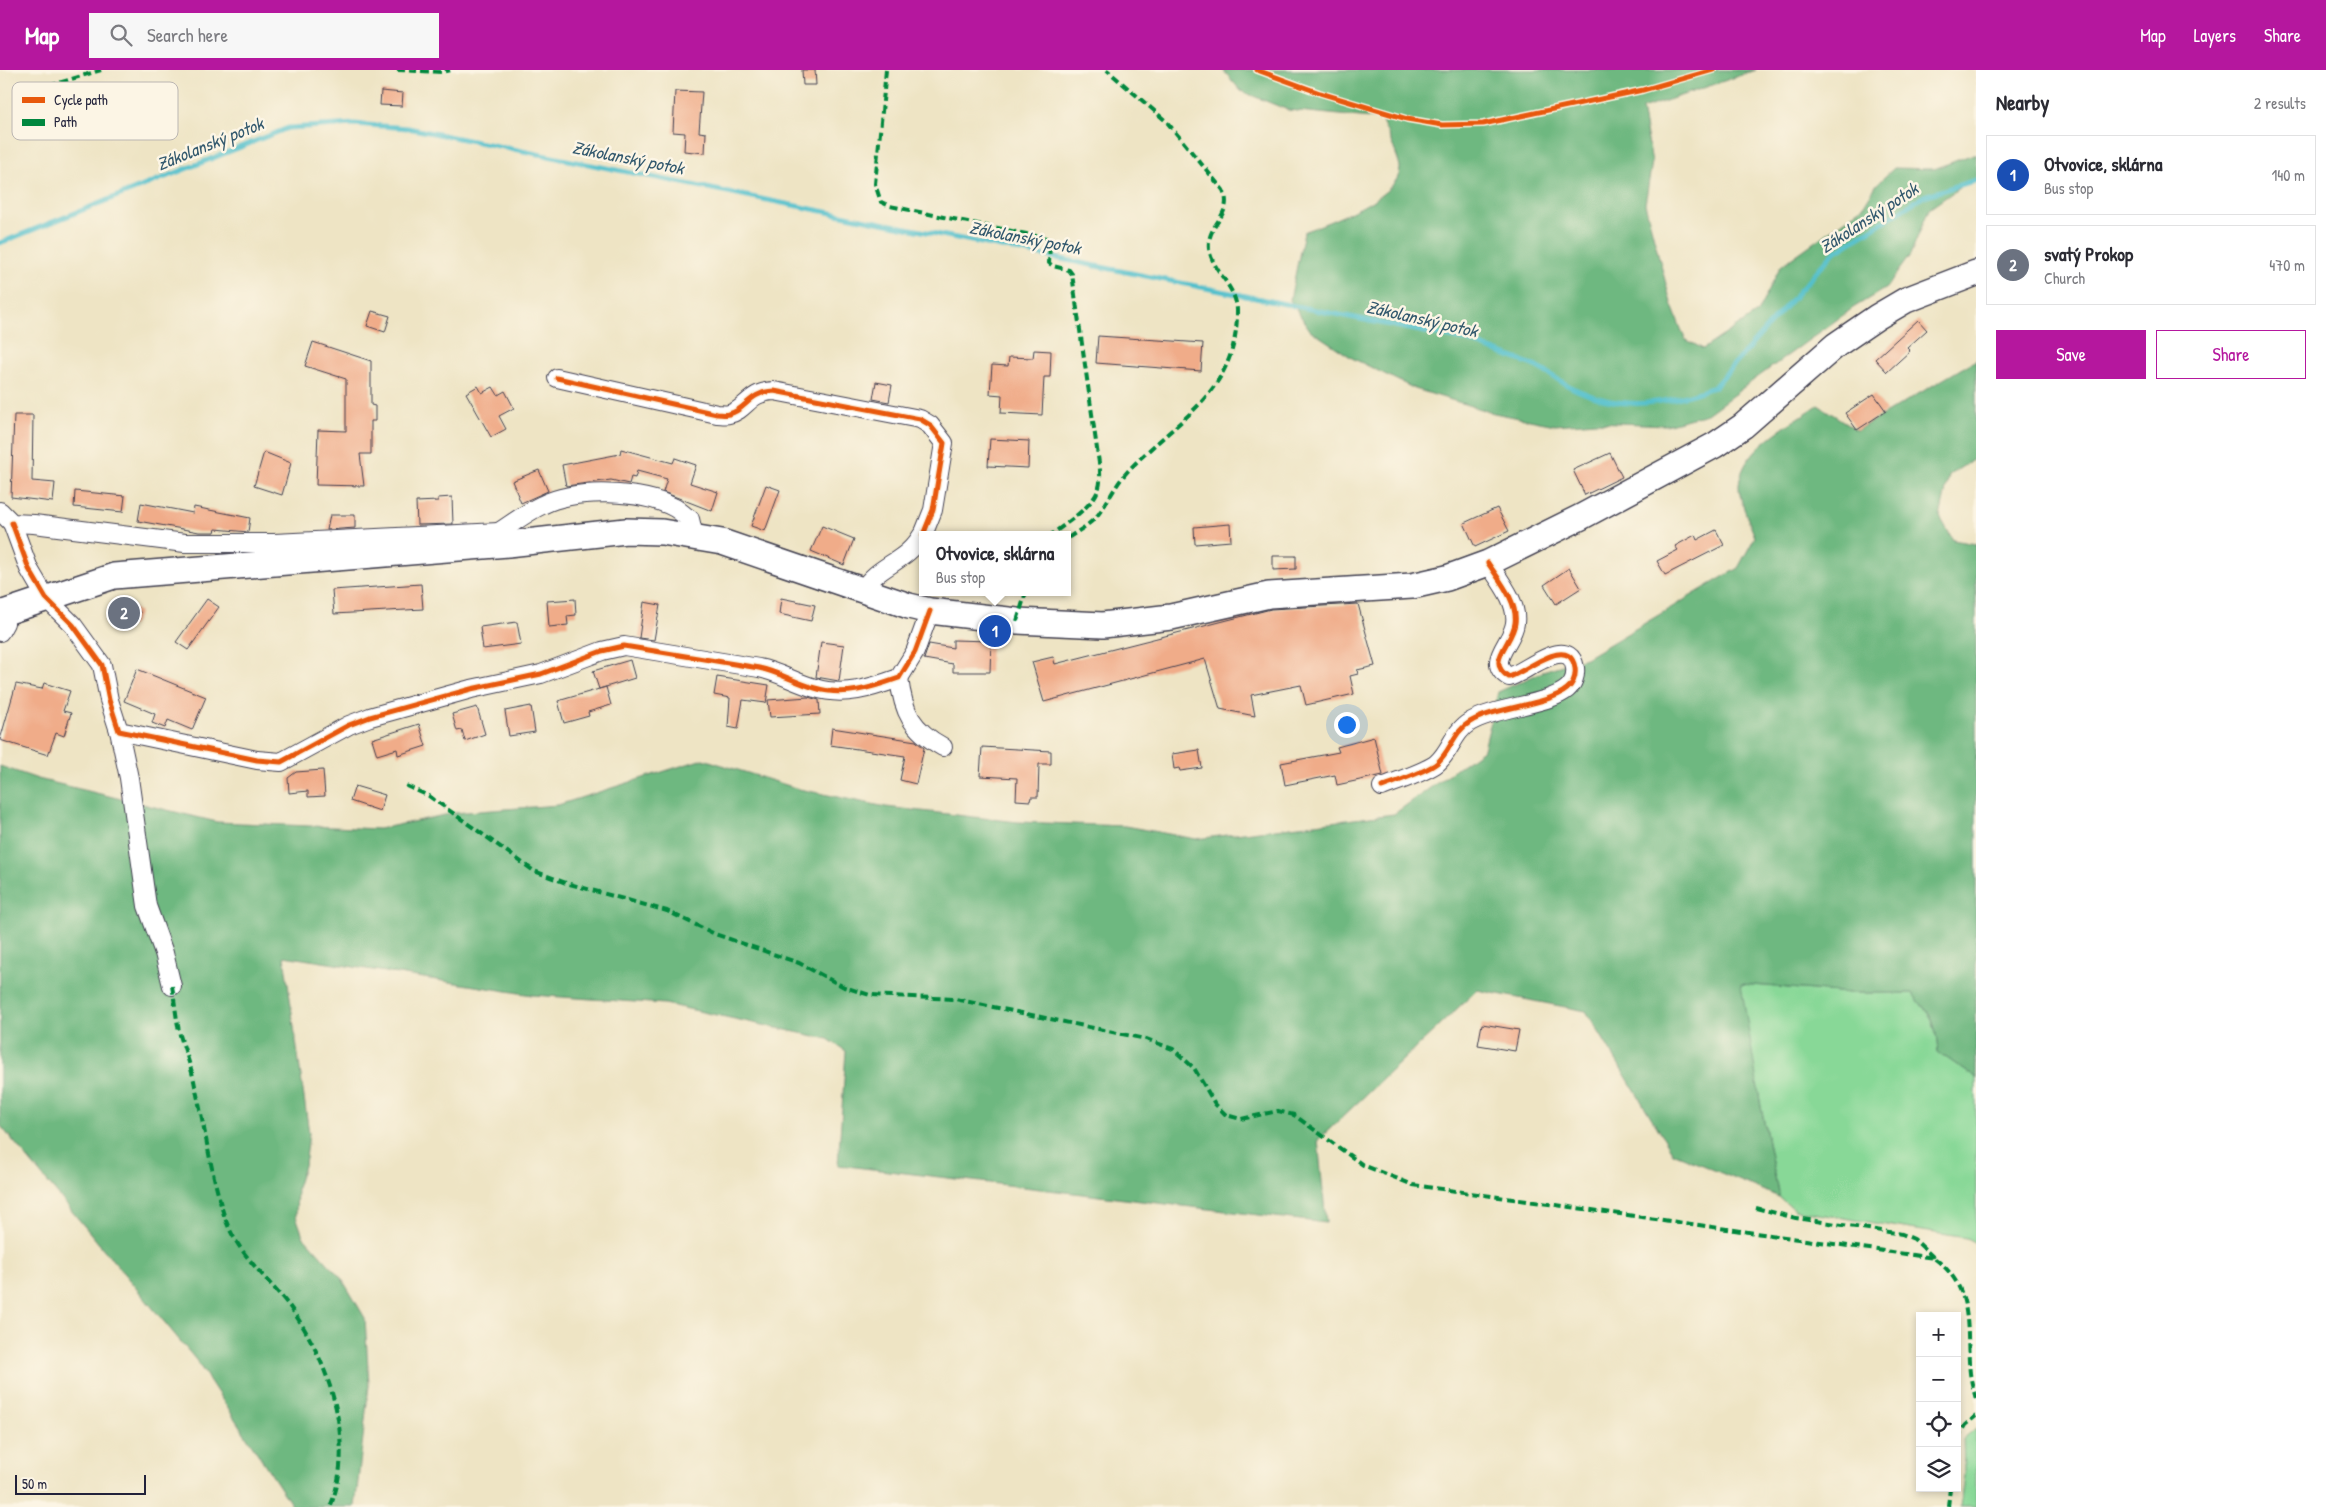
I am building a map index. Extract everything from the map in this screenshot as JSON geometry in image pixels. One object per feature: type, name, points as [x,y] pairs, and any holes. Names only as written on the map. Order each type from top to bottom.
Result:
[{"type":"main road","points":[[1,620],[46,598],[114,576],[504,538],[626,531],[662,532],[694,536],[757,553],[909,606],[930,611],[1017,621],[1103,625],[1137,623],[1171,618],[1269,595],[1412,586],[1447,578],[1488,563],[1581,517],[1715,445],[1743,426],[1836,346],[1877,317],[1906,300],[1976,274]]},
{"type":"street","points":[[557,378],[717,414],[730,414],[754,396],[762,392],[774,391],[920,419],[930,425],[944,443],[933,510],[925,531]]},
{"type":"street","points":[[6,517],[34,524],[186,543],[504,538],[543,504],[592,494],[619,494],[650,499],[675,508],[690,520],[694,536]]},
{"type":"street","points":[[6,517],[29,569],[46,598],[73,625],[102,665],[109,700],[120,731],[147,906],[164,953],[172,986]]},
{"type":"street","points":[[863,590],[875,575],[902,559],[915,548],[919,542]]},
{"type":"street","points":[[1382,787],[1437,763],[1457,732],[1471,721],[1510,707],[1546,698],[1566,690],[1572,684],[1575,674],[1574,666],[1566,655],[1558,653],[1547,656],[1519,675],[1509,677],[1500,670],[1498,664],[1501,655],[1514,632],[1515,608],[1488,563]]},
{"type":"street","points":[[930,611],[915,652],[899,678],[902,700],[909,718],[921,732],[943,747]]},
{"type":"street","points":[[120,731],[256,760],[281,762],[349,725],[370,717],[471,689],[541,674],[602,651],[624,646],[768,670],[827,691],[846,693],[899,678]]},
{"type":"green space","points":[[1223,70],[1756,70],[1642,109],[1652,162],[1645,204],[1671,303],[1685,339],[1703,349],[1757,313],[1781,266],[1863,207],[1877,184],[1894,168],[1934,169],[1976,153],[1976,179],[1966,183],[1929,209],[1910,255],[1886,288],[1853,308],[1707,414],[1666,425],[1596,422],[1555,425],[1494,413],[1415,389],[1352,358],[1310,330],[1290,300],[1304,232],[1360,208],[1388,190],[1397,180],[1400,165],[1381,119],[1288,110],[1241,91]]},
{"type":"green space","points":[[1976,360],[1976,458],[1949,475],[1940,517],[1953,540],[1976,544],[1976,1078],[1938,1052],[1936,1032],[1932,1019],[1912,993],[1850,993],[1741,984],[1761,1107],[1779,1197],[1673,1153],[1586,1011],[1477,990],[1318,1140],[1326,1223],[838,1165],[846,1051],[828,1039],[665,1004],[532,995],[284,956],[309,1133],[306,1159],[297,1188],[296,1216],[303,1236],[342,1279],[365,1318],[369,1385],[355,1507],[293,1507],[196,1360],[0,1125],[0,766],[38,779],[217,822],[379,829],[454,813],[558,805],[703,759],[799,789],[886,807],[1018,822],[1125,826],[1196,839],[1394,814],[1484,749],[1498,692],[1549,669],[1586,658],[1738,568],[1755,537],[1740,496],[1739,485],[1742,471],[1758,448],[1769,438],[1818,405],[1857,430]]},
{"type":"green space","points":[[1740,984],[1850,993],[1912,993],[1934,1025],[1938,1052],[1976,1078],[1976,1243],[1966,1238],[1794,1210],[1779,1197]]},
{"type":"green space","points":[[1976,1428],[1976,1507],[1960,1507],[1964,1475],[1963,1439]]},
{"type":"building","points":[[802,70],[815,70],[816,85],[803,85]]},
{"type":"building","points":[[381,91],[403,93],[402,106],[380,105]]},
{"type":"building","points":[[675,91],[702,92],[699,132],[706,133],[705,153],[684,151],[685,133],[673,132]]},
{"type":"building","points":[[372,311],[390,316],[385,332],[367,326]]},
{"type":"building","points":[[1918,320],[1927,330],[1907,348],[1910,351],[1887,372],[1875,359]]},
{"type":"building","points":[[1098,336],[1203,343],[1201,371],[1096,363]]},
{"type":"building","points":[[313,342],[371,361],[371,405],[375,406],[375,421],[371,421],[371,454],[360,454],[364,486],[316,485],[318,430],[346,431],[346,379],[305,366]]},
{"type":"building","points":[[1034,350],[1051,351],[1050,377],[1044,377],[1042,415],[1001,413],[1002,395],[990,394],[992,365],[1008,366],[1009,357],[1033,358]]},
{"type":"building","points":[[876,382],[892,385],[889,402],[873,399]]},
{"type":"building","points":[[478,386],[482,393],[493,387],[498,395],[505,391],[514,408],[499,416],[506,429],[491,437],[466,393]]},
{"type":"building","points":[[1874,394],[1886,411],[1857,430],[1845,413]]},
{"type":"building","points":[[14,415],[33,415],[32,481],[55,483],[53,502],[11,497]]},
{"type":"building","points":[[990,439],[1029,441],[1028,468],[988,466]]},
{"type":"building","points":[[621,449],[673,463],[675,458],[696,465],[690,483],[718,492],[712,511],[663,492],[667,479],[637,471],[635,478],[631,477],[629,484],[611,480],[566,486],[562,465],[620,454]]},
{"type":"building","points":[[264,452],[291,463],[282,495],[254,486]]},
{"type":"building","points":[[1610,453],[1622,477],[1585,495],[1573,470]]},
{"type":"building","points":[[539,470],[548,491],[521,503],[512,481]]},
{"type":"building","points":[[766,485],[780,490],[765,531],[751,526]]},
{"type":"building","points":[[75,491],[125,496],[123,512],[74,507]]},
{"type":"building","points":[[452,497],[453,524],[417,525],[416,502],[438,501],[438,498]]},
{"type":"building","points":[[141,503],[193,513],[194,507],[250,518],[248,532],[216,529],[215,532],[199,532],[138,521]]},
{"type":"building","points":[[1497,508],[1509,531],[1475,547],[1464,523]]},
{"type":"building","points":[[330,515],[355,515],[355,528],[327,530]]},
{"type":"building","points":[[1230,524],[1231,541],[1195,544],[1194,527]]},
{"type":"building","points":[[822,526],[854,539],[844,565],[811,551]]},
{"type":"building","points":[[1716,530],[1724,545],[1665,575],[1657,561],[1678,550],[1675,546],[1695,535],[1697,540]]},
{"type":"building","points":[[1273,556],[1296,556],[1296,569],[1273,570]]},
{"type":"building","points":[[1569,568],[1581,588],[1556,604],[1544,585]]},
{"type":"building","points":[[421,584],[423,609],[334,614],[332,590]]},
{"type":"building","points":[[781,598],[815,605],[811,621],[779,614]]},
{"type":"building","points":[[115,599],[140,612],[133,626],[108,613]]},
{"type":"building","points":[[207,599],[219,607],[188,650],[176,642]]},
{"type":"building","points":[[575,599],[576,615],[567,616],[568,625],[549,627],[547,601]]},
{"type":"building","points":[[644,602],[660,605],[654,640],[639,638]]},
{"type":"building","points":[[1358,604],[1375,666],[1357,670],[1358,674],[1350,676],[1354,694],[1306,705],[1301,685],[1251,695],[1255,716],[1220,709],[1205,659],[1044,702],[1032,662],[1053,657],[1055,664],[1271,609]]},
{"type":"building","points":[[517,622],[521,644],[483,649],[480,627]]},
{"type":"building","points":[[953,640],[991,641],[990,672],[953,672],[953,664],[924,659],[929,644],[953,648]]},
{"type":"building","points":[[821,642],[844,645],[839,681],[816,677]]},
{"type":"building","points":[[630,660],[635,678],[599,689],[593,671]]},
{"type":"building","points":[[137,669],[206,697],[192,730],[168,720],[165,728],[152,723],[155,714],[124,701]]},
{"type":"building","points":[[717,677],[769,685],[766,703],[743,700],[738,729],[728,727],[730,698],[714,695]]},
{"type":"building","points":[[44,683],[70,691],[63,711],[71,713],[64,736],[56,733],[48,755],[0,740],[16,684],[42,689]]},
{"type":"building","points":[[606,687],[611,705],[588,712],[589,716],[564,723],[558,701]]},
{"type":"building","points":[[808,697],[819,700],[820,714],[770,717],[768,700]]},
{"type":"building","points":[[531,706],[535,732],[509,736],[505,711]]},
{"type":"building","points":[[477,707],[485,734],[465,741],[462,730],[457,731],[452,714]]},
{"type":"building","points":[[419,724],[426,746],[398,755],[397,749],[377,755],[372,739]]},
{"type":"building","points":[[832,728],[916,741],[924,748],[916,784],[900,780],[905,756],[830,745]]},
{"type":"building","points":[[1374,737],[1383,775],[1337,785],[1335,775],[1285,785],[1281,763],[1339,752],[1337,747]]},
{"type":"building","points":[[982,747],[1051,751],[1051,764],[1039,764],[1038,797],[1031,797],[1030,801],[1016,800],[1017,778],[980,776]]},
{"type":"building","points":[[1199,750],[1202,768],[1180,771],[1179,768],[1174,769],[1172,754]]},
{"type":"building","points":[[323,770],[325,796],[308,797],[308,791],[289,793],[288,778],[296,772]]},
{"type":"building","points":[[355,786],[385,795],[380,811],[350,801]]},
{"type":"building","points":[[1482,1024],[1519,1030],[1515,1051],[1478,1045]]},
{"type":"waterway","name":"Zákolanský potok","points":[[0,243],[288,128],[354,124],[408,128],[1465,340],[1537,367],[1572,388],[1594,397],[1611,401],[1645,403],[1679,398],[1714,387],[1832,254],[1924,196],[1976,180]]},
{"type":"marked path","points":[[62,82],[101,70]]},
{"type":"marked path","points":[[397,70],[442,72],[450,70]]},
{"type":"marked path","points":[[886,70],[875,184],[881,202],[890,206],[1046,238],[1050,243],[1049,263],[1053,266],[1069,270],[1072,274],[1100,470],[1100,483],[1091,502],[1056,531]]},
{"type":"marked path","points":[[1071,536],[1093,520],[1128,471],[1184,419],[1216,384],[1227,363],[1235,339],[1236,301],[1229,286],[1215,265],[1209,249],[1209,240],[1225,206],[1226,199],[1223,190],[1166,121],[1107,70]]},
{"type":"marked path","points":[[1017,621],[1025,596]]},
{"type":"marked path","points":[[406,786],[429,796],[534,871],[566,883],[667,911],[715,934],[799,963],[844,987],[870,995],[955,999],[1146,1039],[1173,1049],[1194,1068],[1215,1104],[1226,1115],[1241,1119],[1278,1111],[1294,1115],[1363,1165],[1413,1185],[1934,1258],[1957,1283],[1963,1296],[1966,1310],[1970,1373],[1976,1399]]},
{"type":"marked path","points":[[172,986],[177,1023],[194,1079],[219,1199],[229,1229],[244,1253],[290,1307],[304,1328],[327,1377],[335,1403],[341,1456],[338,1482],[330,1507]]},
{"type":"marked path","points":[[1756,1208],[1796,1218],[1902,1234],[1914,1239],[1934,1258]]},
{"type":"marked path","points":[[1961,1432],[1965,1425],[1976,1416]]},
{"type":"marked path","points":[[1948,1507],[1950,1492]]},
{"type":"cycle path","points":[[1257,70],[1320,93],[1407,119],[1442,125],[1483,124],[1643,90],[1713,70]]},
{"type":"cycle path","points":[[557,378],[717,414],[735,412],[759,394],[774,391],[920,419],[930,425],[944,443],[933,510],[925,531]]},
{"type":"cycle path","points":[[12,523],[29,569],[46,598],[73,625],[102,665],[109,700],[119,731],[257,760],[281,762],[349,725],[370,717],[471,689],[541,674],[602,651],[624,646],[759,668],[826,691],[836,692],[868,688],[899,678],[915,652],[930,611]]},
{"type":"cycle path","points":[[1382,787],[1433,766],[1446,753],[1464,726],[1470,722],[1493,713],[1547,699],[1567,689],[1572,682],[1575,668],[1571,658],[1564,654],[1556,654],[1546,658],[1509,677],[1502,671],[1499,659],[1513,630],[1515,623],[1514,607],[1507,592],[1488,563]]},
{"type":"place","name":"svatý Prokop","points":[[124,613]]},
{"type":"place","name":"Otvovice, sklárna","points":[[995,631]]}]
